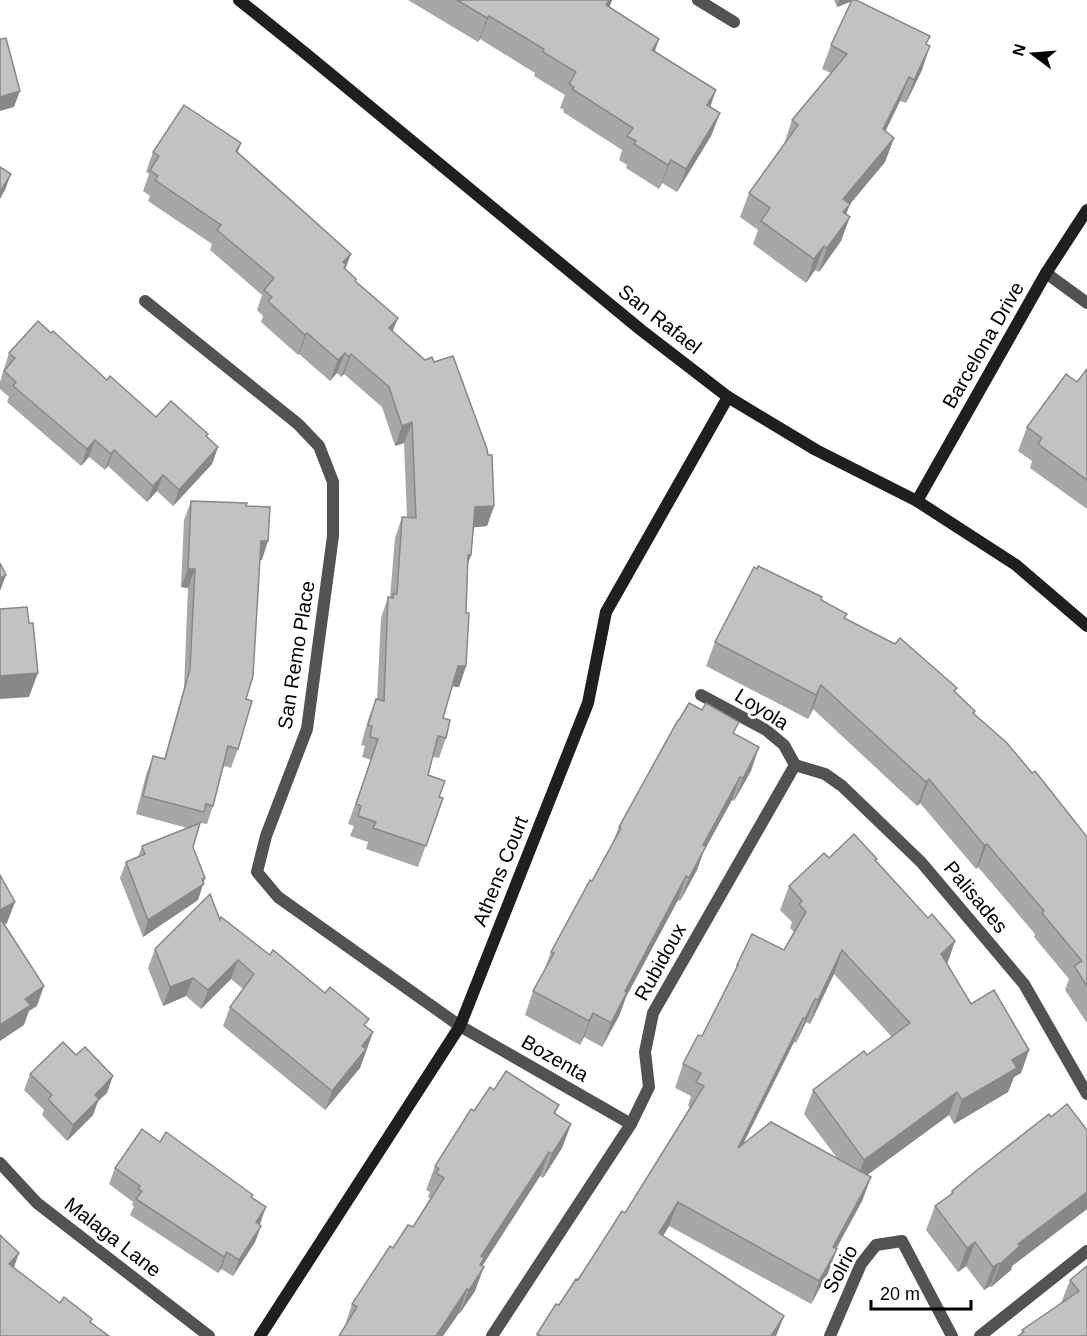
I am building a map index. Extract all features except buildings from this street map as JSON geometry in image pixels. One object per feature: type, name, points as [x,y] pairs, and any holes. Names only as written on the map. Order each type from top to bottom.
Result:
[{"type":"street","name":"San Rafael","points":[[239,0],[632,322],[728,397],[816,450],[916,501],[1016,565],[1087,626]]},
{"type":"street","points":[[698,0],[734,22]]},
{"type":"street","name":"Barcelona Drive","points":[[916,501],[1046,273],[1087,210]]},
{"type":"street","points":[[1046,273],[1087,303]]},
{"type":"street","name":"San Remo Place","points":[[145,301],[298,424],[319,446],[333,482],[333,536],[307,729],[266,836],[257,872],[278,897],[460,1026]]},
{"type":"street","name":"Athens Court","points":[[260,1336],[460,1026],[588,703],[606,612],[728,397]]},
{"type":"street","name":"Loyola","points":[[701,695],[775,736],[784,745],[795,765]]},
{"type":"street","name":"Palisades","points":[[795,765],[825,774],[842,786],[921,862],[1024,984],[1087,1094]]},
{"type":"street","name":"Rubidoux","points":[[492,1336],[631,1124],[649,1088],[645,1052],[652,1013],[795,765]]},
{"type":"street","name":"Bozenta","points":[[460,1026],[631,1124]]},
{"type":"street","name":"Malaga Lane","points":[[0,1162],[37,1203],[209,1336]]},
{"type":"street","name":"Solrio","points":[[830,1336],[861,1264],[876,1245],[902,1241],[952,1336]]},
{"type":"street","points":[[980,1336],[1087,1251]]}]
